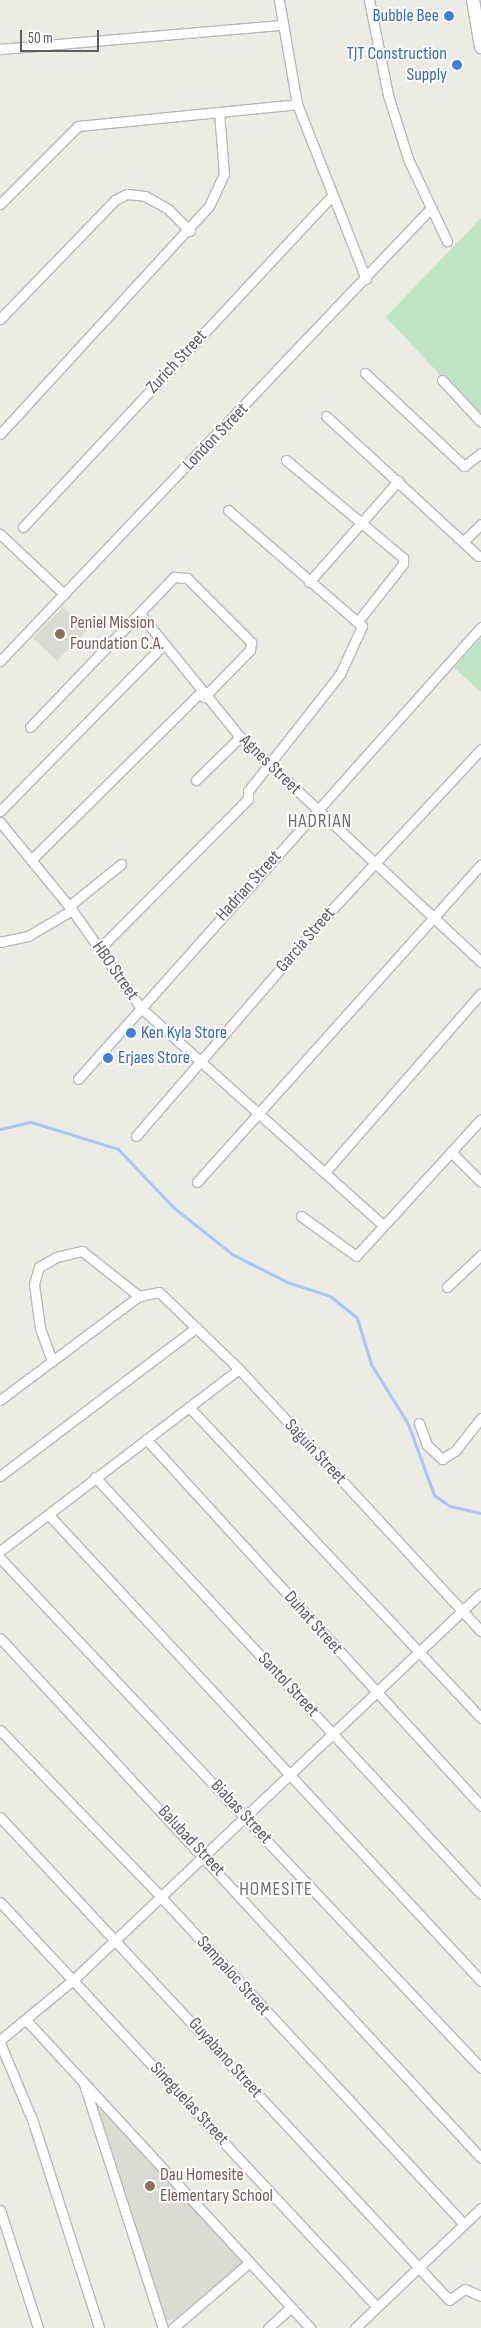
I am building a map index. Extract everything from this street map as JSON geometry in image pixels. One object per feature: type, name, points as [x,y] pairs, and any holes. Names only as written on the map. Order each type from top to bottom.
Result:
[{"type":"main road","points":[[473,0],[481,47]]},
{"type":"street","points":[[279,0],[280,25],[297,104],[331,197],[366,279]]},
{"type":"street","points":[[369,0],[388,95],[429,210],[447,241]]},
{"type":"street","points":[[0,50],[280,25]]},
{"type":"street","points":[[0,204],[78,126],[297,104]]},
{"type":"street","points":[[0,434],[190,231],[220,188],[224,174],[219,112]]},
{"type":"street","points":[[0,319],[115,200],[127,194],[145,196],[168,209],[190,231]]},
{"type":"street","name":"Zurich Street","points":[[23,527],[331,197]]},
{"type":"street","name":"London Street","points":[[0,662],[366,279],[429,210]]},
{"type":"street","points":[[365,373],[464,466],[481,453]]},
{"type":"street","points":[[442,380],[481,422]]},
{"type":"street","points":[[326,416],[478,556]]},
{"type":"street","points":[[286,460],[404,561],[358,620]]},
{"type":"street","points":[[309,582],[358,523],[398,481]]},
{"type":"street","points":[[100,948],[206,846],[248,799],[248,791],[340,674],[362,626],[358,620],[309,582],[228,510]]},
{"type":"street","points":[[463,542],[481,524]]},
{"type":"street","points":[[2,540],[64,594]]},
{"type":"street","points":[[30,727],[141,615],[174,577],[182,576],[251,642],[250,650],[31,860]]},
{"type":"street","name":"Agnes Street","points":[[141,615],[162,646],[202,695],[240,737],[481,962]]},
{"type":"street","name":"Hadrian Street","points":[[78,1079],[481,627]]},
{"type":"street","points":[[0,811],[162,646]]},
{"type":"street","points":[[196,780],[240,737]]},
{"type":"street","name":"Garcia Street","points":[[136,1136],[202,1062],[325,917],[377,864],[481,749]]},
{"type":"street","name":"HBO Street","points":[[0,822],[71,908],[141,1008],[382,1224]]},
{"type":"street","points":[[0,942],[28,936],[71,908],[120,864]]},
{"type":"street","points":[[197,1182],[259,1115],[481,864]]},
{"type":"street","points":[[325,1172],[481,993]]},
{"type":"street","points":[[301,1216],[354,1256],[481,1119]]},
{"type":"street","points":[[451,1152],[481,1182]]},
{"type":"street","points":[[0,1400],[139,1296],[82,1251],[56,1257],[39,1267],[34,1284],[40,1328],[52,1361]]},
{"type":"street","points":[[447,1288],[481,1255]]},
{"type":"street","name":"Saguin Street","points":[[139,1296],[159,1292],[239,1369],[481,1631]]},
{"type":"street","points":[[0,1476],[196,1328]]},
{"type":"street","points":[[0,1551],[239,1369]]},
{"type":"street","points":[[188,1407],[481,1718]]},
{"type":"street","points":[[419,1422],[427,1445],[442,1459],[449,1458],[481,1418]]},
{"type":"street","name":"Duhat Street","points":[[146,1439],[481,1806]]},
{"type":"street","name":"Santol Street","points":[[95,1477],[481,1894]]},
{"type":"street","points":[[48,1514],[481,1981]]},
{"type":"street","name":"Biabas Street","points":[[0,1558],[246,1816],[481,2068]]},
{"type":"street","points":[[98,2328],[32,2122],[0,2041],[27,2021],[73,1980],[290,1773],[420,1653],[481,1593]]},
{"type":"street","name":"Balubad Street","points":[[0,1638],[205,1856],[481,2158]]},
{"type":"street","name":"Sampaloc Street","points":[[0,1730],[161,1897],[464,2224]]},
{"type":"street","name":"Guyabano Street","points":[[0,1817],[116,1939],[448,2300],[464,2289],[481,2296]]},
{"type":"street","name":"Sineguelas Street","points":[[0,1902],[377,2307]]},
{"type":"street","points":[[27,2021],[310,2328]]},
{"type":"street","points":[[83,2082],[163,2328]]},
{"type":"street","points":[[355,2328],[481,2208]]},
{"type":"street","points":[[0,2210],[38,2328]]},
{"type":"street","points":[[179,2327],[250,2262]]},
{"type":"street","points":[[268,2328],[290,2308]]},
{"type":"shaded area","name":"Peniel Mission Foundation C.A.","points":[[63,607],[87,630],[57,661],[33,638]]},
{"type":"shaded area","name":"Dau Homesite Elementary School","points":[[105,2107],[244,2261],[181,2318],[165,2321],[99,2111]]},
{"type":"green space","points":[[481,218],[481,419],[386,317]]},
{"type":"green space","points":[[481,638],[481,692],[454,668]]},
{"type":"waterway","points":[[0,1129],[31,1122],[118,1149],[173,1207],[232,1254],[287,1282],[330,1296],[357,1318],[371,1364],[408,1424],[434,1495],[450,1506],[481,1513]]},
{"type":"place","name":"Bubble Bee","points":[[449,16]]},
{"type":"place","name":"TJT Construction Supply","points":[[457,65]]},
{"type":"place","name":"Peniel Mission Foundation C.A.","points":[[60,634]]},
{"type":"place","name":"Ken Kyla Store","points":[[131,1033]]},
{"type":"place","name":"Erjaes Store","points":[[108,1058]]},
{"type":"place","name":"Dau Homesite Elementary School","points":[[150,2186]]},
{"type":"district","name":"HADRIAN","points":[[320,822]]},
{"type":"district","name":"HOMESITE","points":[[276,1890]]}]
